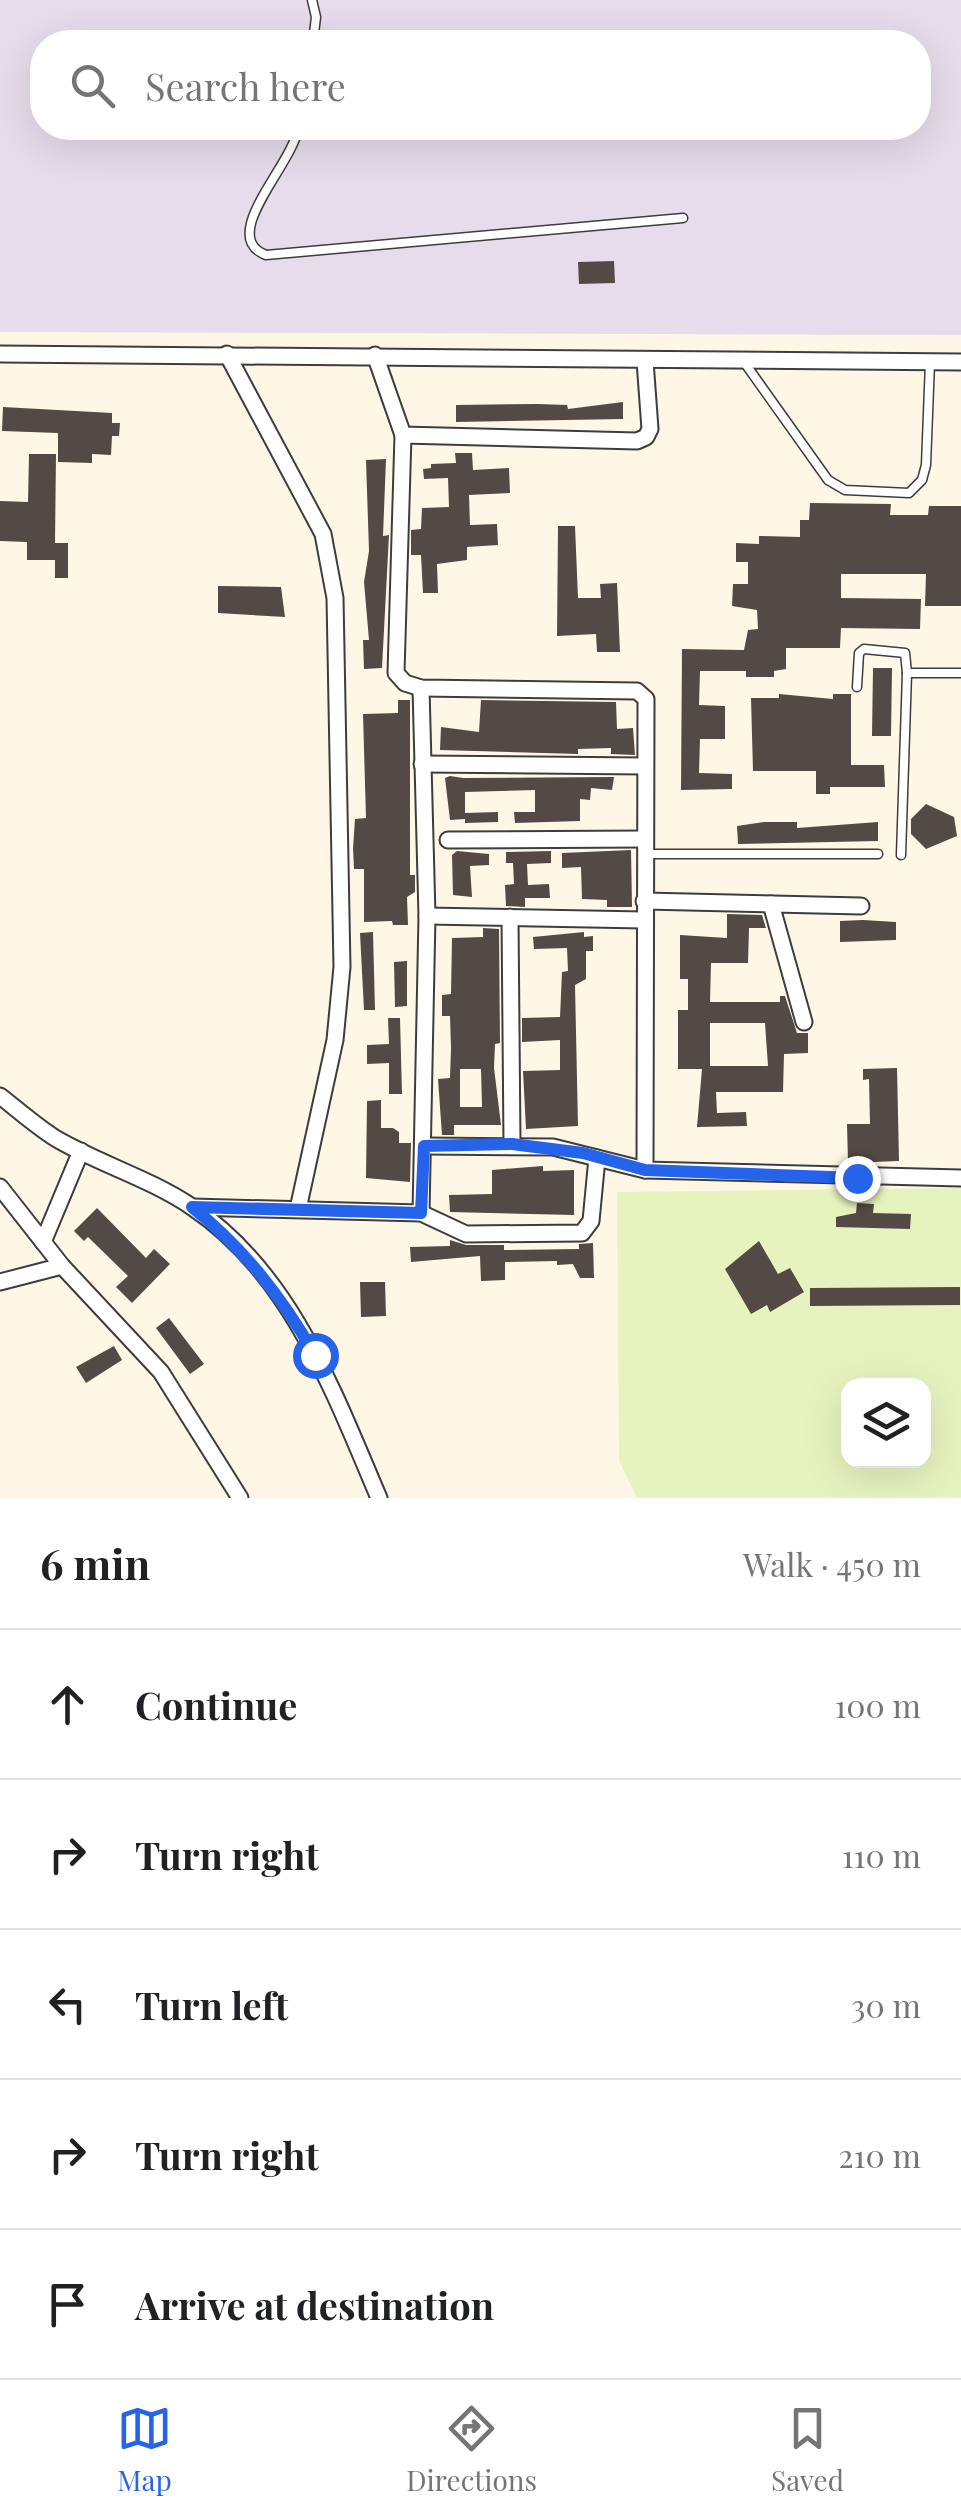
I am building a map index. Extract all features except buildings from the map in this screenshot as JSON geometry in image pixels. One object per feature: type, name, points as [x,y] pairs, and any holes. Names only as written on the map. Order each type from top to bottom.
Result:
[{"type":"street","points":[[0,354],[961,362]]},
{"type":"street","points":[[227,354],[323,534],[336,598],[342,966],[336,1040],[298,1209]]},
{"type":"street","points":[[375,355],[403,436],[396,674],[405,683],[420,688],[637,691],[646,699],[645,1170]]},
{"type":"street","points":[[403,436],[638,441],[650,429],[645,361]]},
{"type":"street","points":[[420,688],[427,916],[421,1213]]},
{"type":"street","points":[[422,764],[645,766]]},
{"type":"street","points":[[448,840],[644,846]]},
{"type":"street","points":[[644,901],[860,906]]},
{"type":"street","points":[[771,904],[804,1022]]},
{"type":"street","points":[[427,916],[644,920]]},
{"type":"street","points":[[510,917],[512,1144]]},
{"type":"street","points":[[0,1096],[54,1137],[192,1207],[234,1240],[282,1298],[315,1355],[379,1498]]},
{"type":"street","points":[[424,1146],[512,1144],[645,1170],[961,1178]]},
{"type":"street","points":[[43,1242],[81,1151]]},
{"type":"street","points":[[192,1207],[421,1213],[466,1234],[582,1233],[591,1221],[598,1158]]},
{"type":"street","points":[[0,1186],[62,1266],[161,1372],[240,1498]]},
{"type":"street","points":[[0,1282],[62,1266]]},
{"type":"lane","points":[[312,0],[314,30]]},
{"type":"lane","points":[[294,140],[285,165],[249,223],[247,241],[252,250],[266,255],[684,218]]},
{"type":"lane","points":[[744,362],[828,480],[845,490],[910,493],[922,480],[926,465],[930,362]]},
{"type":"lane","points":[[858,686],[859,653],[864,649],[905,653],[901,855]]},
{"type":"lane","points":[[907,673],[961,672]]},
{"type":"lane","points":[[644,846],[878,854]]},
{"type":"shaded area","points":[[0,0],[961,0],[961,335],[0,332]]},
{"type":"green space","points":[[961,1188],[961,1498],[637,1498],[619,1461],[617,1192]]},
{"type":"route","points":[[315,1355],[282,1298],[234,1240],[192,1207],[421,1213],[424,1146],[512,1144],[583,1153],[617,1166],[645,1170],[857,1178]]}]
